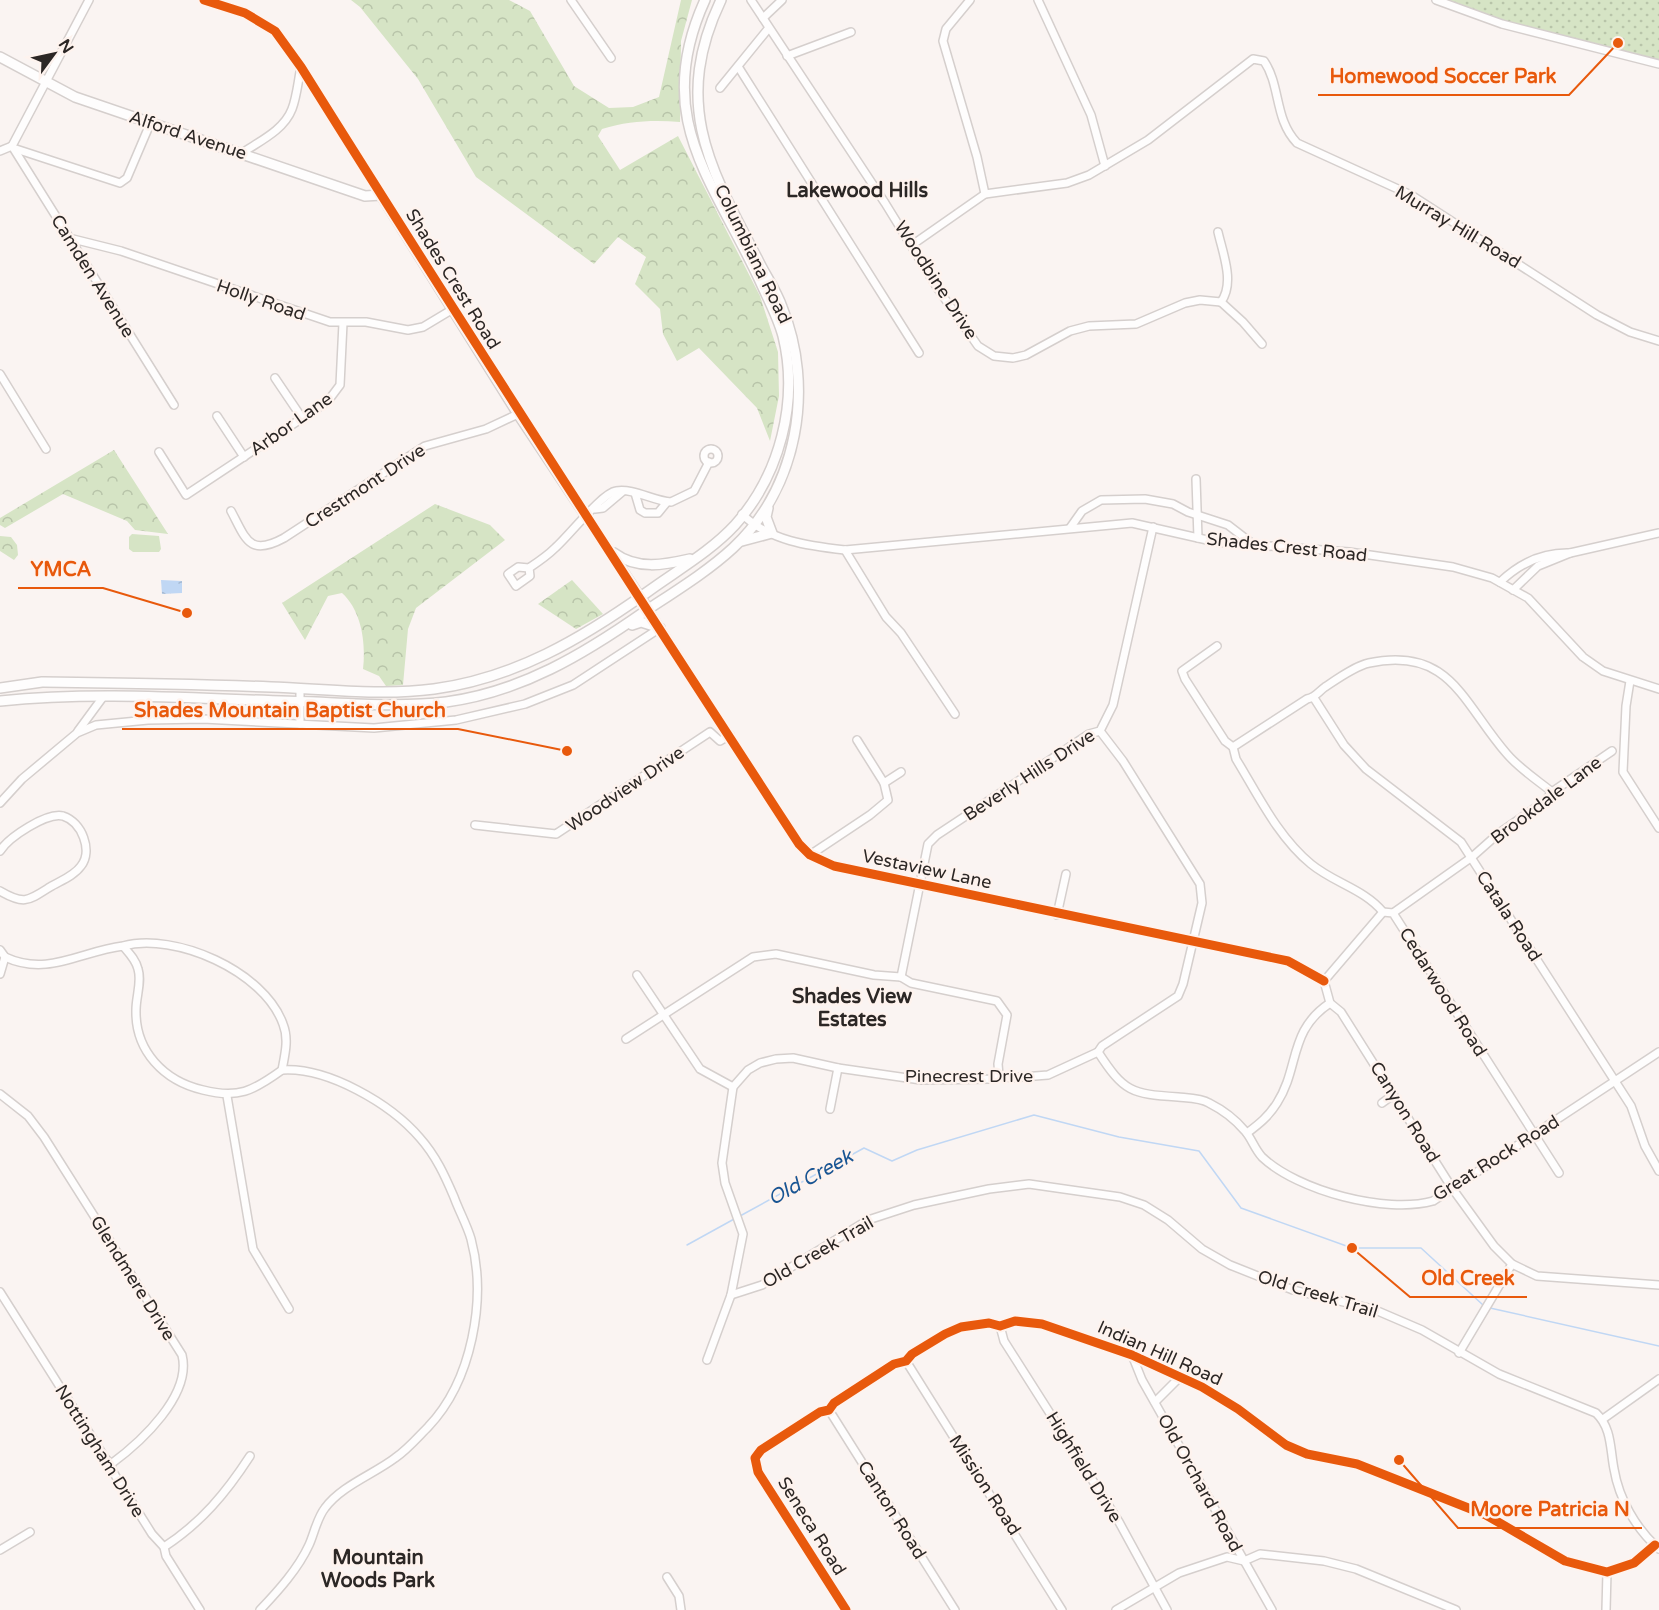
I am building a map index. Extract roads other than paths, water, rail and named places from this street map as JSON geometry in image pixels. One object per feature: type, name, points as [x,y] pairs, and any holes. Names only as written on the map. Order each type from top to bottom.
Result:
[{"type":"main road","name":"Columbiana Road","points":[[0,688],[53,682],[413,690],[478,680],[524,666],[582,636],[695,558],[720,538],[759,491],[777,451],[788,407],[787,362],[782,334],[769,302],[690,134],[685,94],[688,51],[705,0]]},
{"type":"main road","name":"Columbiana Road","points":[[0,701],[103,697],[424,703],[482,695],[548,671],[590,649],[737,543],[769,504],[791,451],[798,414],[799,367],[791,329],[781,303],[711,180],[700,126],[698,86],[707,35],[721,0]]},
{"type":"main road","name":"Alford Avenue","points":[[0,57],[75,97],[212,146],[242,153],[365,196],[381,195]]},
{"type":"main road","name":"Shades Crest Road","points":[[381,195],[518,414],[648,609]]},
{"type":"main road","points":[[737,543],[772,533],[766,517],[769,504]]},
{"type":"main road","points":[[611,551],[628,562],[642,564],[665,564],[695,558]]},
{"type":"main road","points":[[623,627],[641,622],[660,628]]},
{"type":"main road","points":[[582,636],[590,649]]},
{"type":"main road","points":[[478,680],[482,695]]},
{"type":"street","points":[[0,151],[12,146],[89,0]]},
{"type":"street","name":"Shades Crest Road","points":[[204,0],[244,13],[275,31],[302,67],[381,195]]},
{"type":"street","points":[[571,0],[611,58]]},
{"type":"street","name":"Woodbine Drive","points":[[752,0],[768,29],[912,245],[971,339],[994,356],[1013,358],[1026,355],[1070,331],[1089,326],[1136,324],[1185,303],[1200,300],[1221,302]]},
{"type":"street","points":[[763,18],[782,0]]},
{"type":"street","points":[[970,0],[946,29],[944,41],[977,157],[985,194]]},
{"type":"street","points":[[912,245],[985,194],[1067,183],[1105,166],[1091,115],[1038,0]]},
{"type":"street","points":[[1436,0],[1502,24],[1659,64]]},
{"type":"street","points":[[720,88],[739,68],[768,29]]},
{"type":"street","points":[[787,56],[851,32]]},
{"type":"street","name":"Murray Hill Road","points":[[1105,166],[1148,140],[1253,59],[1264,61],[1270,69],[1284,125],[1297,142],[1411,195],[1597,315],[1630,332],[1659,341]]},
{"type":"street","points":[[242,153],[285,121],[292,110],[302,67]]},
{"type":"street","points":[[739,68],[919,353]]},
{"type":"street","points":[[12,146],[20,152],[120,183],[127,178],[150,124]]},
{"type":"street","name":"Camden Avenue","points":[[12,146],[174,405]]},
{"type":"street","points":[[1218,232],[1228,279],[1226,295],[1221,302],[1244,322],[1262,344]]},
{"type":"street","name":"Holly Road","points":[[69,238],[121,251],[318,320],[366,322],[408,330],[423,327],[453,309]]},
{"type":"street","name":"Arbor Lane","points":[[159,452],[186,495],[334,396],[340,385],[343,322]]},
{"type":"street","points":[[0,374],[46,449]]},
{"type":"street","points":[[275,378],[302,418]]},
{"type":"street","name":"Crestmont Drive","points":[[231,511],[251,544],[258,548],[268,546],[284,538],[425,446],[486,429],[518,414]]},
{"type":"street","points":[[217,416],[244,457]]},
{"type":"street","points":[[529,568],[555,549],[586,515],[595,509],[600,501],[616,491],[635,493],[667,502],[680,500],[694,490],[709,462]]},
{"type":"street","points":[[1196,479],[1198,538]]},
{"type":"street","points":[[635,493],[640,510],[645,513],[658,513],[667,502]]},
{"type":"street","points":[[1070,528],[1082,511],[1101,500],[1159,500],[1228,525],[1254,545]]},
{"type":"street","name":"Shades Crest Road","points":[[742,514],[754,525],[802,545],[844,550],[1132,523],[1216,542],[1348,552],[1453,567],[1500,582],[1528,598],[1583,657],[1603,670],[1659,689]]},
{"type":"street","name":"Beverly Hills Drive","points":[[901,977],[928,844],[937,835],[1089,735],[1100,731],[1113,705],[1153,527]]},
{"type":"street","points":[[1513,590],[1528,573],[1538,566],[1570,553],[1659,533]]},
{"type":"street","points":[[844,550],[886,617],[901,633],[955,714]]},
{"type":"street","points":[[1500,582],[1521,565],[1536,557],[1570,553]]},
{"type":"street","name":"Vestaview Lane","points":[[648,609],[799,844],[810,855],[834,866],[920,883],[1057,915],[1288,961],[1324,981]]},
{"type":"street","points":[[77,733],[96,725],[148,720],[203,719],[401,727],[456,720],[525,704],[573,685],[660,628]]},
{"type":"street","name":"Cedarwood Road","points":[[1217,646],[1182,671],[1225,741],[1233,747],[1236,759],[1297,851],[1313,866],[1373,900],[1383,912],[1393,913],[1559,1173]]},
{"type":"street","points":[[1233,747],[1306,699],[1314,698],[1322,689],[1367,663],[1402,659],[1433,667],[1449,678],[1463,692],[1506,753],[1552,792]]},
{"type":"street","points":[[1630,681],[1626,706],[1623,772],[1659,828]]},
{"type":"street","points":[[300,688],[300,724]]},
{"type":"street","points":[[0,803],[22,779],[77,733],[103,697]]},
{"type":"street","name":"Catala Road","points":[[1314,698],[1344,745],[1366,770],[1449,831],[1472,857],[1631,1106],[1645,1146],[1659,1171]]},
{"type":"street","name":"Pinecrest Drive","points":[[733,1087],[748,1071],[760,1063],[793,1058],[838,1068],[921,1080],[990,1079],[999,1075],[1011,1078],[1048,1075],[1098,1052],[1102,1046],[1178,996],[1183,984],[1202,903],[1200,884],[1123,761],[1100,731]]},
{"type":"street","name":"Woodview Drive","points":[[475,825],[556,834],[710,732],[720,741],[730,735]]},
{"type":"street","points":[[810,855],[870,815],[888,800],[884,783],[857,740]]},
{"type":"street","name":"Brookdale Lane","points":[[1393,913],[1472,857],[1499,833],[1545,801],[1552,792],[1612,751]]},
{"type":"street","points":[[884,783],[901,772]]},
{"type":"street","points":[[0,851],[8,841],[49,815],[64,816],[73,823],[86,843],[87,853],[81,866],[74,872],[29,901],[15,899],[0,891]]},
{"type":"street","points":[[1057,915],[1066,874]]},
{"type":"street","points":[[1324,981],[1383,912]]},
{"type":"street","points":[[0,950],[5,957],[26,965],[44,966],[123,946],[152,943],[185,947],[205,954],[246,979],[269,1000],[283,1023],[286,1043],[282,1070]]},
{"type":"street","points":[[123,946],[138,969],[137,1021],[143,1047],[167,1075],[187,1086],[227,1096],[250,1090],[282,1070],[293,1069],[364,1093],[409,1125],[429,1148],[443,1172],[471,1238],[478,1290],[477,1310],[465,1362],[443,1408],[430,1426],[398,1457],[324,1508],[308,1547],[279,1590],[260,1610]]},
{"type":"street","points":[[626,1040],[753,957],[762,954],[776,954],[874,975],[901,977],[911,983],[997,1001],[1004,1008],[1007,1022],[998,1064],[999,1075]]},
{"type":"street","points":[[0,974],[5,957]]},
{"type":"street","points":[[637,975],[662,1016],[700,1069],[733,1087],[722,1163],[725,1183],[738,1214],[743,1234],[731,1295],[707,1360]]},
{"type":"street","name":"Canyon Road","points":[[1324,981],[1330,1003],[1341,1012],[1452,1188],[1494,1246],[1512,1264],[1537,1276],[1659,1285]]},
{"type":"street","points":[[1247,1133],[1262,1122],[1276,1104],[1301,1032],[1313,1016],[1330,1003]]},
{"type":"street","name":"Great Rock Road","points":[[1098,1052],[1113,1076],[1125,1087],[1143,1095],[1207,1101],[1228,1113],[1247,1133],[1254,1149],[1289,1175],[1341,1196],[1418,1205],[1433,1201],[1659,1052]]},
{"type":"street","points":[[830,1109],[838,1068]]},
{"type":"street","name":"Glendmere Drive","points":[[0,1094],[28,1116],[44,1137],[182,1355],[183,1379],[172,1402],[134,1448],[111,1464]]},
{"type":"street","points":[[1382,1103],[1393,1095]]},
{"type":"street","points":[[227,1096],[253,1249],[289,1310]]},
{"type":"street","name":"Old Creek Trail","points":[[731,1295],[762,1285],[868,1220],[914,1205],[989,1189],[1029,1184],[1120,1197],[1144,1205],[1168,1220],[1202,1249],[1230,1265],[1293,1290],[1373,1308],[1422,1330],[1499,1374],[1587,1408],[1603,1419]]},
{"type":"street","points":[[1460,1353],[1512,1264]]},
{"type":"street","name":"Nottingham Drive","points":[[0,1293],[111,1464],[113,1472],[152,1534],[164,1547],[166,1556],[200,1610]]},
{"type":"street","name":"Indian Hill Road","points":[[755,1458],[761,1450],[820,1412],[829,1410],[834,1403],[894,1364],[906,1361],[912,1354],[961,1327],[989,1323],[1000,1326],[1015,1321],[1042,1324],[1132,1355],[1202,1387],[1239,1409],[1286,1445],[1307,1454],[1357,1464],[1486,1515],[1552,1555],[1607,1572]]},
{"type":"street","name":"Highfield Drive","points":[[1000,1326],[1004,1341],[1119,1522],[1167,1610]]},
{"type":"street","name":"Old Orchard Road","points":[[1132,1355],[1155,1402],[1272,1610]]},
{"type":"street","name":"Mission Road","points":[[906,1361],[1062,1610]]},
{"type":"street","points":[[1155,1402],[1180,1377]]},
{"type":"street","points":[[1606,1610],[1607,1572],[1634,1563],[1657,1547],[1624,1502],[1603,1419],[1659,1380]]},
{"type":"street","name":"Canton Road","points":[[829,1410],[955,1610]]},
{"type":"street","points":[[164,1547],[204,1517],[230,1486],[250,1456]]},
{"type":"street","name":"Seneca Road","points":[[755,1458],[758,1472],[846,1610]]},
{"type":"street","points":[[0,1550],[30,1532]]},
{"type":"street","points":[[1116,1610],[1179,1573],[1227,1557],[1244,1562],[1260,1554],[1324,1561],[1356,1569],[1456,1610]]},
{"type":"street","points":[[667,1577],[679,1596],[681,1610]]},
{"type":"water","points":[[161,580],[182,581],[182,593],[162,594]]},
{"type":"waterway","name":"Old Creek","points":[[740,1216],[864,1148],[892,1161],[917,1150],[1034,1115],[1119,1137],[1199,1151],[1241,1208],[1352,1248],[1421,1248],[1483,1305]]},
{"type":"waterway","name":"Old Creek","points":[[687,1245],[736,1218]]},
{"type":"waterway","name":"Old Creek","points":[[1490,1308],[1659,1346]]},
{"type":"place","name":"Homewood Soccer Park","points":[[1618,43]]},
{"type":"place","name":"YMCA","points":[[187,613]]},
{"type":"place","name":"Shades Mountain Baptist Church","points":[[567,751]]},
{"type":"place","name":"Old Creek","points":[[1352,1248]]},
{"type":"place","name":"Moore Patricia N","points":[[1399,1460]]},
{"type":"district","name":"Lakewood Hills","points":[[857,190]]},
{"type":"district","name":"Shades View Estates","points":[[852,1008]]},
{"type":"district","name":"Mountain Woods Park","points":[[378,1568]]}]
